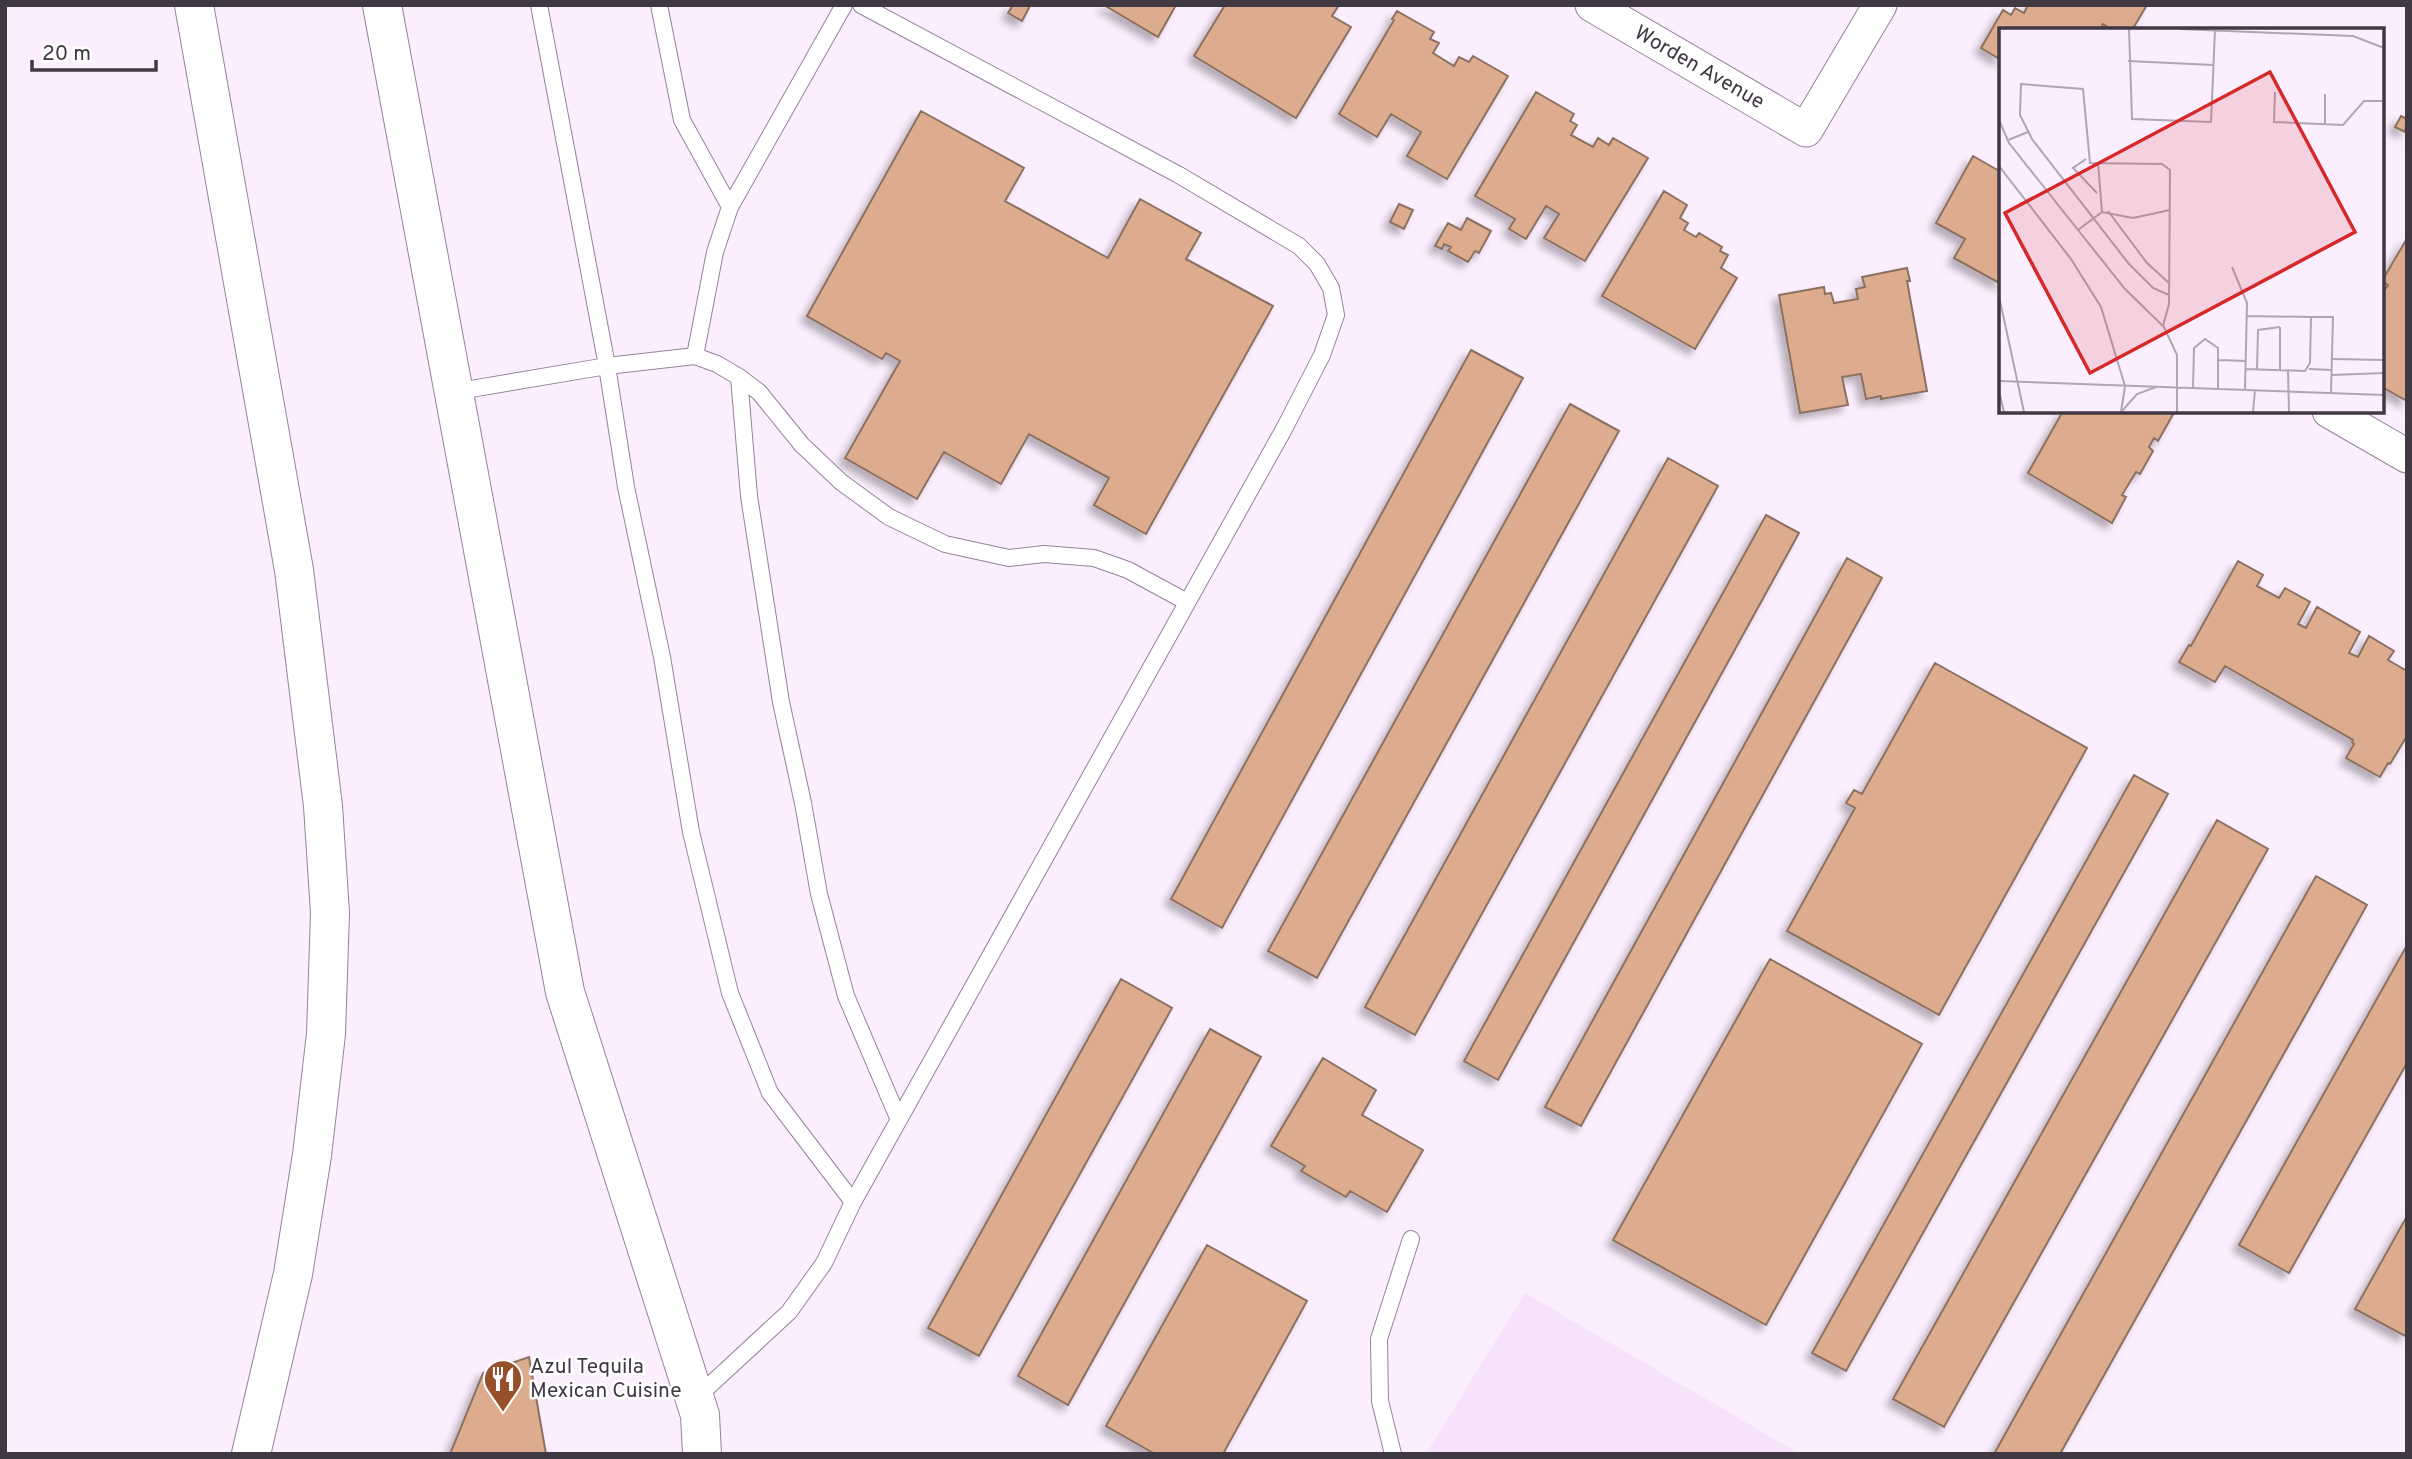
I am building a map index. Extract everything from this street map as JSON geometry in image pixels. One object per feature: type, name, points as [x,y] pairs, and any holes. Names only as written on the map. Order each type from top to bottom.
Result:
[{"type":"main road","points":[[194,5],[294,570],[323,806],[330,913],[326,1034],[312,1155],[293,1274],[251,1454]]},
{"type":"main road","points":[[382,5],[565,992],[701,1415],[702,1454]]},
{"type":"street","name":"Worden Avenue","points":[[1592,5],[1806,130],[1880,5]]},
{"type":"street","points":[[2332,413],[2407,456]]},
{"type":"lane","points":[[539,5],[607,366],[626,487],[662,657],[691,832],[730,993],[770,1093],[853,1202]]},
{"type":"lane","points":[[659,5],[682,120],[730,207]]},
{"type":"lane","points":[[695,356],[715,252],[730,207],[844,5]]},
{"type":"lane","points":[[695,1398],[789,1312],[824,1263],[853,1202],[1284,429],[1322,355],[1336,315],[1331,288],[1317,264],[1299,246],[1179,175],[861,5]]},
{"type":"lane","points":[[453,392],[607,366],[695,356],[717,364],[759,392],[802,445],[841,482],[889,517],[944,544],[1009,558],[1044,554],[1094,558],[1128,570],[1188,602]]},
{"type":"lane","points":[[739,377],[749,496],[781,702],[803,803],[818,894],[846,996],[899,1120]]},
{"type":"lane","points":[[1393,1454],[1380,1401],[1379,1339],[1411,1239]]},
{"type":"shaded area","points":[[1525,1293],[1800,1454],[1426,1454]]},
{"type":"building","points":[[1013,5],[1030,6],[1022,21],[1008,13]]},
{"type":"building","points":[[1104,5],[1176,5],[1158,37]]},
{"type":"building","points":[[1225,5],[1339,5],[1332,16],[1351,27],[1296,118],[1194,56]]},
{"type":"building","points":[[2028,5],[2147,5],[2133,28],[2109,28],[2103,24],[2101,28],[1999,28],[1999,59],[1981,48],[2003,10],[2011,15],[2015,8],[2024,13]]},
{"type":"building","points":[[1397,11],[1434,32],[1430,39],[1439,43],[1433,53],[1454,66],[1459,57],[1469,62],[1473,56],[1508,76],[1447,179],[1407,156],[1421,132],[1391,114],[1377,137],[1339,114]]},
{"type":"building","points":[[1536,92],[1574,114],[1570,121],[1577,125],[1571,135],[1593,147],[1598,138],[1609,145],[1613,138],[1648,158],[1585,261],[1544,238],[1559,214],[1546,206],[1526,239],[1509,229],[1515,219],[1475,196]]},
{"type":"building","points":[[921,111],[1024,168],[1005,201],[1108,258],[1140,199],[1201,233],[1186,259],[1273,306],[1146,534],[1094,505],[1109,478],[1029,434],[1001,484],[944,452],[917,499],[845,458],[900,361],[886,353],[882,359],[807,316]]},
{"type":"building","points":[[2401,116],[2407,119],[2405,132],[2395,127]]},
{"type":"building","points":[[1973,156],[1999,171],[1999,283],[1954,258],[1965,239],[1936,223]]},
{"type":"building","points":[[1664,191],[1687,205],[1680,218],[1688,223],[1684,230],[1696,237],[1699,233],[1722,247],[1720,251],[1728,255],[1721,268],[1737,278],[1695,349],[1602,296]]},
{"type":"building","points":[[1399,204],[1413,210],[1404,229],[1390,222]]},
{"type":"building","points":[[1467,218],[1491,231],[1479,253],[1475,251],[1468,262],[1448,251],[1451,247],[1444,244],[1442,249],[1435,246],[1448,223],[1461,230]]},
{"type":"building","points":[[2407,240],[2407,401],[2384,388],[2384,291],[2388,285],[2384,282],[2384,278]]},
{"type":"building","points":[[1907,268],[1927,391],[1866,399],[1861,374],[1842,377],[1848,405],[1800,413],[1779,295],[1824,287],[1825,294],[1831,293],[1834,303],[1858,299],[1856,289],[1865,287],[1862,277]]},
{"type":"building","points":[[1471,350],[1523,378],[1222,928],[1171,899]]},
{"type":"building","points":[[1570,404],[1619,431],[1317,978],[1268,951]]},
{"type":"building","points":[[2062,413],[2174,413],[2158,441],[2154,438],[2149,447],[2153,451],[2140,474],[2136,472],[2122,495],[2126,497],[2112,523],[2028,473]]},
{"type":"building","points":[[1668,458],[1718,486],[1415,1035],[1365,1007]]},
{"type":"building","points":[[1766,515],[1799,533],[1498,1080],[1464,1061]]},
{"type":"building","points":[[1847,558],[1882,578],[1581,1126],[1545,1107]]},
{"type":"building","points":[[2238,561],[2263,575],[2257,586],[2279,598],[2285,588],[2310,602],[2298,624],[2306,628],[2317,607],[2360,632],[2349,653],[2358,657],[2369,636],[2394,651],[2388,660],[2407,671],[2407,736],[2380,777],[2346,758],[2354,744],[2353,740],[2225,666],[2215,682],[2179,662],[2189,645],[2191,646]]},
{"type":"building","points":[[1935,663],[2087,748],[1939,1015],[1787,931],[1855,808],[1846,803],[1854,790],[1862,794]]},
{"type":"building","points":[[2134,775],[2168,794],[1846,1371],[1812,1353]]},
{"type":"building","points":[[2217,820],[2268,849],[1944,1427],[1893,1399]]},
{"type":"building","points":[[2316,876],[2367,905],[2060,1454],[1994,1454]]},
{"type":"building","points":[[2407,945],[2407,1063],[2289,1273],[2239,1245]]},
{"type":"building","points":[[1770,959],[1922,1044],[1766,1325],[1613,1240]]},
{"type":"building","points":[[1121,979],[1172,1008],[979,1356],[928,1328]]},
{"type":"building","points":[[1210,1029],[1261,1057],[1068,1405],[1018,1376]]},
{"type":"building","points":[[1323,1058],[1376,1090],[1362,1115],[1423,1150],[1387,1212],[1350,1191],[1346,1197],[1301,1171],[1305,1166],[1271,1146]]},
{"type":"building","points":[[2407,1216],[2407,1332],[2405,1336],[2355,1309]]},
{"type":"building","points":[[1207,1245],[1307,1301],[1223,1454],[1155,1454],[1106,1426]]},
{"type":"building","name":"Azul Tequila Mexican Cuisine","points":[[529,1357],[546,1454],[450,1454],[483,1373]]},
{"type":"place","name":"Azul Tequila Mexican Cuisine","points":[[503,1413]]}]
